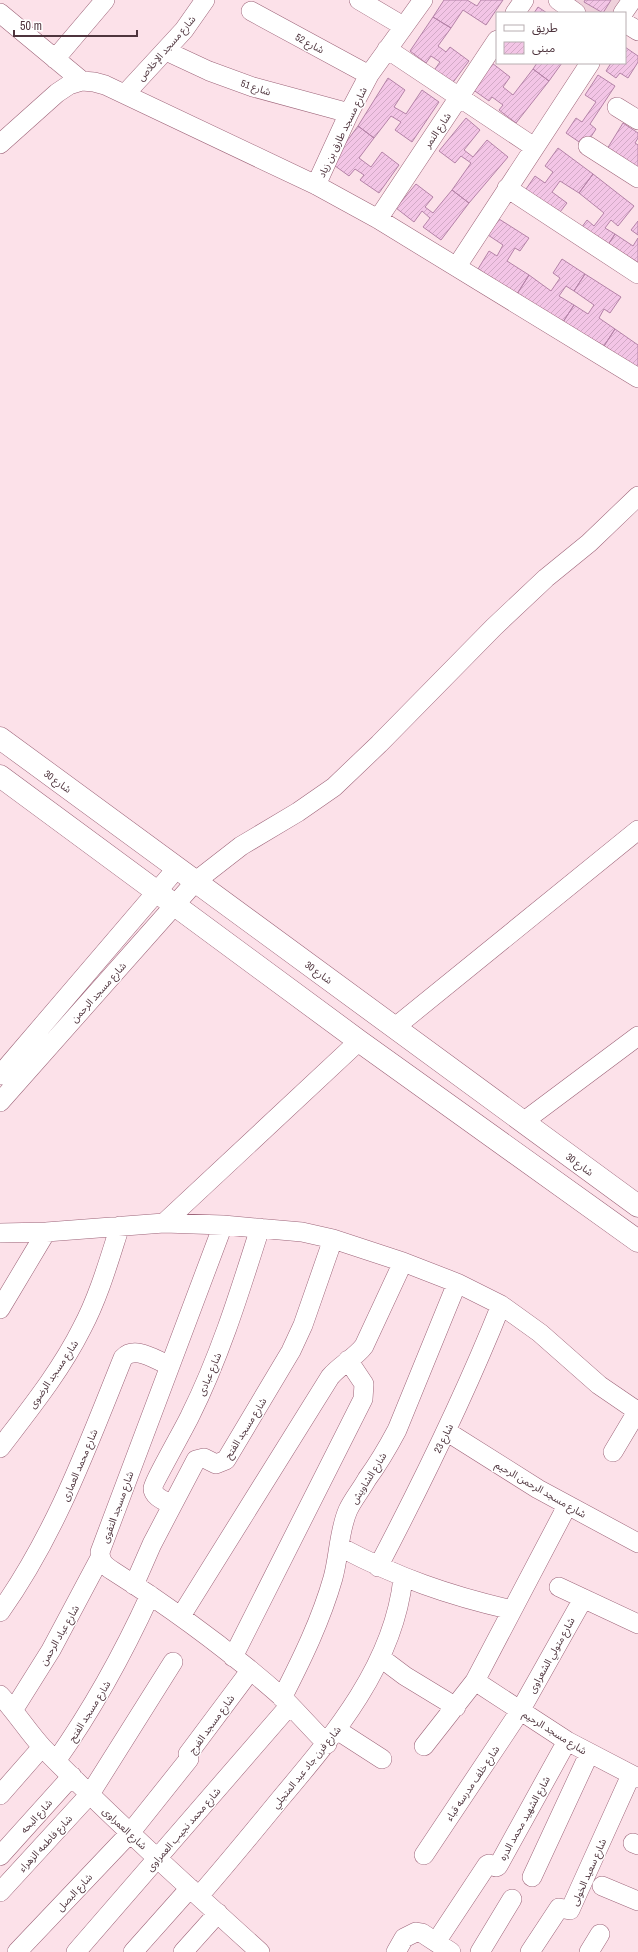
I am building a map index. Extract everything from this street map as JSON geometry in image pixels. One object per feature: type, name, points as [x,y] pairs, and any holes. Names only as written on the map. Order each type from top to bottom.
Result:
[{"type":"street","points":[[9,0],[0,13],[82,81]]},
{"type":"street","points":[[55,59],[105,0]]},
{"type":"street","name":"شارع مسجد الإخلاص","points":[[125,94],[184,30],[205,0]]},
{"type":"street","points":[[359,0],[403,26]]},
{"type":"street","name":"شارع مسجد طارق بن زياد","points":[[316,185],[349,113],[370,75],[403,26],[423,0]]},
{"type":"street","points":[[516,12],[524,0]]},
{"type":"street","points":[[558,0],[575,12]]},
{"type":"street","points":[[624,12],[632,0]]},
{"type":"street","name":"شارع 52","points":[[251,11],[370,75]]},
{"type":"street","points":[[626,24],[638,31]]},
{"type":"street","name":"شارع النمر","points":[[378,219],[496,42]]},
{"type":"street","points":[[387,49],[534,147]]},
{"type":"street","name":"شارع 51","points":[[166,51],[209,70],[254,87],[349,113]]},
{"type":"street","points":[[457,266],[589,64]]},
{"type":"street","points":[[2,138],[69,85],[82,81],[105,85],[316,185],[378,219],[638,378]]},
{"type":"street","points":[[617,107],[638,120]]},
{"type":"street","points":[[588,146],[638,178]]},
{"type":"street","points":[[507,188],[638,274]]},
{"type":"street","name":"شارع مسجد الرحمن","points":[[0,1074],[166,899],[196,881],[241,846],[272,826],[298,812],[334,787],[379,744],[494,626],[546,578],[594,538],[638,496]]},
{"type":"street","name":"شارع 30","points":[[0,738],[638,1206]]},
{"type":"street","points":[[0,776],[359,1041],[635,1235]]},
{"type":"street","points":[[394,1028],[638,830]]},
{"type":"street","name":"شارع مسجد الرحمن","points":[[0,1102],[166,899],[177,868]]},
{"type":"street","points":[[310,1004],[328,979]]},
{"type":"street","points":[[523,1122],[638,1036]]},
{"type":"street","points":[[164,1223],[359,1041]]},
{"type":"street","points":[[0,1233],[46,1232],[164,1223],[223,1225],[302,1232],[333,1239],[403,1262],[457,1283],[501,1305],[540,1333],[599,1386],[638,1410],[613,1452]]},
{"type":"street","name":"شارع مسجد التقوى","points":[[100,1558],[100,1552],[169,1365],[223,1225]]},
{"type":"street","name":"شارع مسجد الرضوى","points":[[0,1448],[63,1362],[82,1328],[98,1292],[120,1226]]},
{"type":"street","name":"شارع عبادى","points":[[172,1505],[156,1496],[153,1484],[191,1415],[216,1358],[260,1228]]},
{"type":"street","points":[[0,1309],[46,1232]]},
{"type":"street","name":"شارع مسجد الفتح","points":[[134,1584],[172,1505],[198,1458],[204,1458],[216,1464],[226,1460],[230,1456],[291,1351],[303,1325],[333,1239]]},
{"type":"street","points":[[181,1616],[330,1377],[348,1360],[359,1354],[403,1262]]},
{"type":"street","name":"شارع الشاويش","points":[[286,1702],[312,1638],[333,1578],[340,1546],[341,1531],[348,1511],[387,1449],[397,1430],[457,1283]]},
{"type":"street","name":"شارع 23","points":[[378,1567],[474,1372],[501,1305]]},
{"type":"street","name":"شارع محمد العمارى","points":[[0,1612],[39,1552],[59,1513],[123,1358],[126,1354],[136,1352],[169,1365]]},
{"type":"street","points":[[233,1657],[363,1399],[364,1384],[348,1360]]},
{"type":"street","name":"شارع مسجد الرحمن الرحيم","points":[[446,1431],[567,1506],[638,1543]]},
{"type":"street","points":[[424,1746],[475,1681],[567,1506]]},
{"type":"street","points":[[340,1546],[378,1567],[403,1578],[457,1596],[512,1610]]},
{"type":"street","points":[[100,1558],[104,1565],[181,1616],[233,1657],[286,1702],[332,1737],[382,1760]]},
{"type":"street","name":"شارع عباد الرحمن","points":[[14,1709],[51,1650],[100,1558]]},
{"type":"street","name":"شارع فرن جاد عبد المتجلي","points":[[133,1952],[195,1892],[332,1737],[380,1658],[396,1619],[403,1578]]},
{"type":"street","points":[[559,1587],[638,1624]]},
{"type":"street","name":"شارع مسجد الفتح","points":[[56,1761],[85,1720],[109,1680],[150,1595]]},
{"type":"street","name":"شارع متولي الشعراوى","points":[[520,1711],[583,1598]]},
{"type":"street","points":[[380,1658],[424,1688],[456,1707]]},
{"type":"street","name":"شارع فاطمه الزهراء","points":[[0,1892],[90,1794],[173,1662]]},
{"type":"street","name":"شارع مسجد الفرج","points":[[130,1833],[189,1760],[188,1754],[250,1671]]},
{"type":"street","name":"شارع مسجد الرحيم","points":[[475,1681],[567,1741],[635,1777]]},
{"type":"street","name":"شارع العمراوى","points":[[0,1695],[14,1709],[42,1747],[56,1761],[130,1833],[218,1913],[257,1951]]},
{"type":"street","name":"شارع محمد نجيب العمراوى","points":[[76,1952],[158,1858],[286,1702]]},
{"type":"street","name":"شارع خلف مدرسه قباء","points":[[424,1854],[520,1711]]},
{"type":"street","name":"شارع الشهيد محمد الدره","points":[[444,1947],[487,1865],[498,1866],[567,1741]]},
{"type":"street","points":[[0,1795],[42,1747]]},
{"type":"street","points":[[532,1877],[589,1754]]},
{"type":"street","name":"شارع البحه","points":[[0,1856],[72,1776]]},
{"type":"street","name":"شارع سعيد الخولى","points":[[530,1952],[559,1908],[570,1910],[635,1777]]},
{"type":"street","name":"شارع البصل","points":[[17,1952],[130,1833]]},
{"type":"street","points":[[602,1886],[638,1901]]},
{"type":"street","points":[[480,1952],[512,1899]]},
{"type":"street","points":[[183,1952],[218,1913]]},
{"type":"street","points":[[396,1952],[404,1938],[416,1932],[422,1933],[444,1947]]},
{"type":"street","points":[[589,1952],[600,1934]]},
{"type":"shaded area","points":[[560,0],[631,0],[623,12],[577,12]]},
{"type":"building","points":[[444,0],[467,0],[477,6],[481,0],[503,0],[486,25],[463,10],[451,28],[433,17]]},
{"type":"building","points":[[585,0],[611,0],[604,12],[584,2]]},
{"type":"building","points":[[538,7],[546,12],[535,12]]},
{"type":"building","points":[[433,17],[451,28],[438,46],[446,52],[450,47],[469,61],[448,89],[430,76],[440,62],[431,56],[426,63],[410,51]]},
{"type":"building","points":[[626,48],[638,56],[638,62],[628,78],[620,73],[616,78],[606,71],[610,64],[626,64]]},
{"type":"building","points":[[492,63],[510,77],[503,87],[513,95],[533,69],[549,81],[516,123],[499,110],[503,105],[492,97],[489,101],[472,89]]},
{"type":"building","points":[[536,64],[561,64],[549,81],[533,69]]},
{"type":"building","points":[[598,75],[615,86],[590,124],[596,129],[585,146],[566,133],[576,118],[582,122],[596,102],[585,95]]},
{"type":"building","points":[[388,78],[405,90],[394,107],[406,114],[422,90],[439,102],[412,142],[395,130],[401,122],[391,116],[374,138],[358,126]]},
{"type":"building","points":[[466,118],[480,130],[464,150],[473,157],[487,140],[508,157],[469,203],[452,190],[471,163],[461,156],[455,163],[439,151]]},
{"type":"building","points":[[623,123],[638,133],[638,138],[635,143],[638,145],[638,169],[607,149]]},
{"type":"building","points":[[358,126],[374,138],[359,158],[371,167],[382,152],[399,165],[379,193],[360,180],[364,175],[355,169],[349,176],[331,163]]},
{"type":"building","points":[[558,148],[593,174],[579,193],[560,181],[552,192],[567,203],[557,216],[524,192],[535,176],[545,183],[553,172],[545,166]]},
{"type":"building","points":[[593,174],[634,206],[618,226],[611,220],[605,228],[615,234],[604,251],[579,231],[587,220],[594,226],[604,213],[579,193]]},
{"type":"building","points":[[416,184],[433,197],[425,207],[433,213],[452,190],[469,203],[441,240],[423,227],[430,218],[422,211],[414,222],[396,208]]},
{"type":"building","points":[[499,219],[529,238],[520,251],[515,248],[507,261],[529,275],[517,294],[478,269],[489,251],[497,256],[503,245],[488,235]]},
{"type":"building","points":[[638,221],[638,235],[631,230]]},
{"type":"building","points":[[615,234],[633,246],[638,238],[638,270],[604,251]]},
{"type":"building","points":[[562,259],[585,274],[574,291],[566,286],[559,296],[574,305],[563,322],[517,294],[529,275],[551,291],[560,278],[553,273]]},
{"type":"building","points":[[585,274],[621,297],[610,313],[604,309],[599,318],[615,329],[604,346],[563,322],[574,305],[588,314],[594,305],[574,291]]},
{"type":"building","points":[[615,329],[638,345],[638,368],[604,346]]}]
